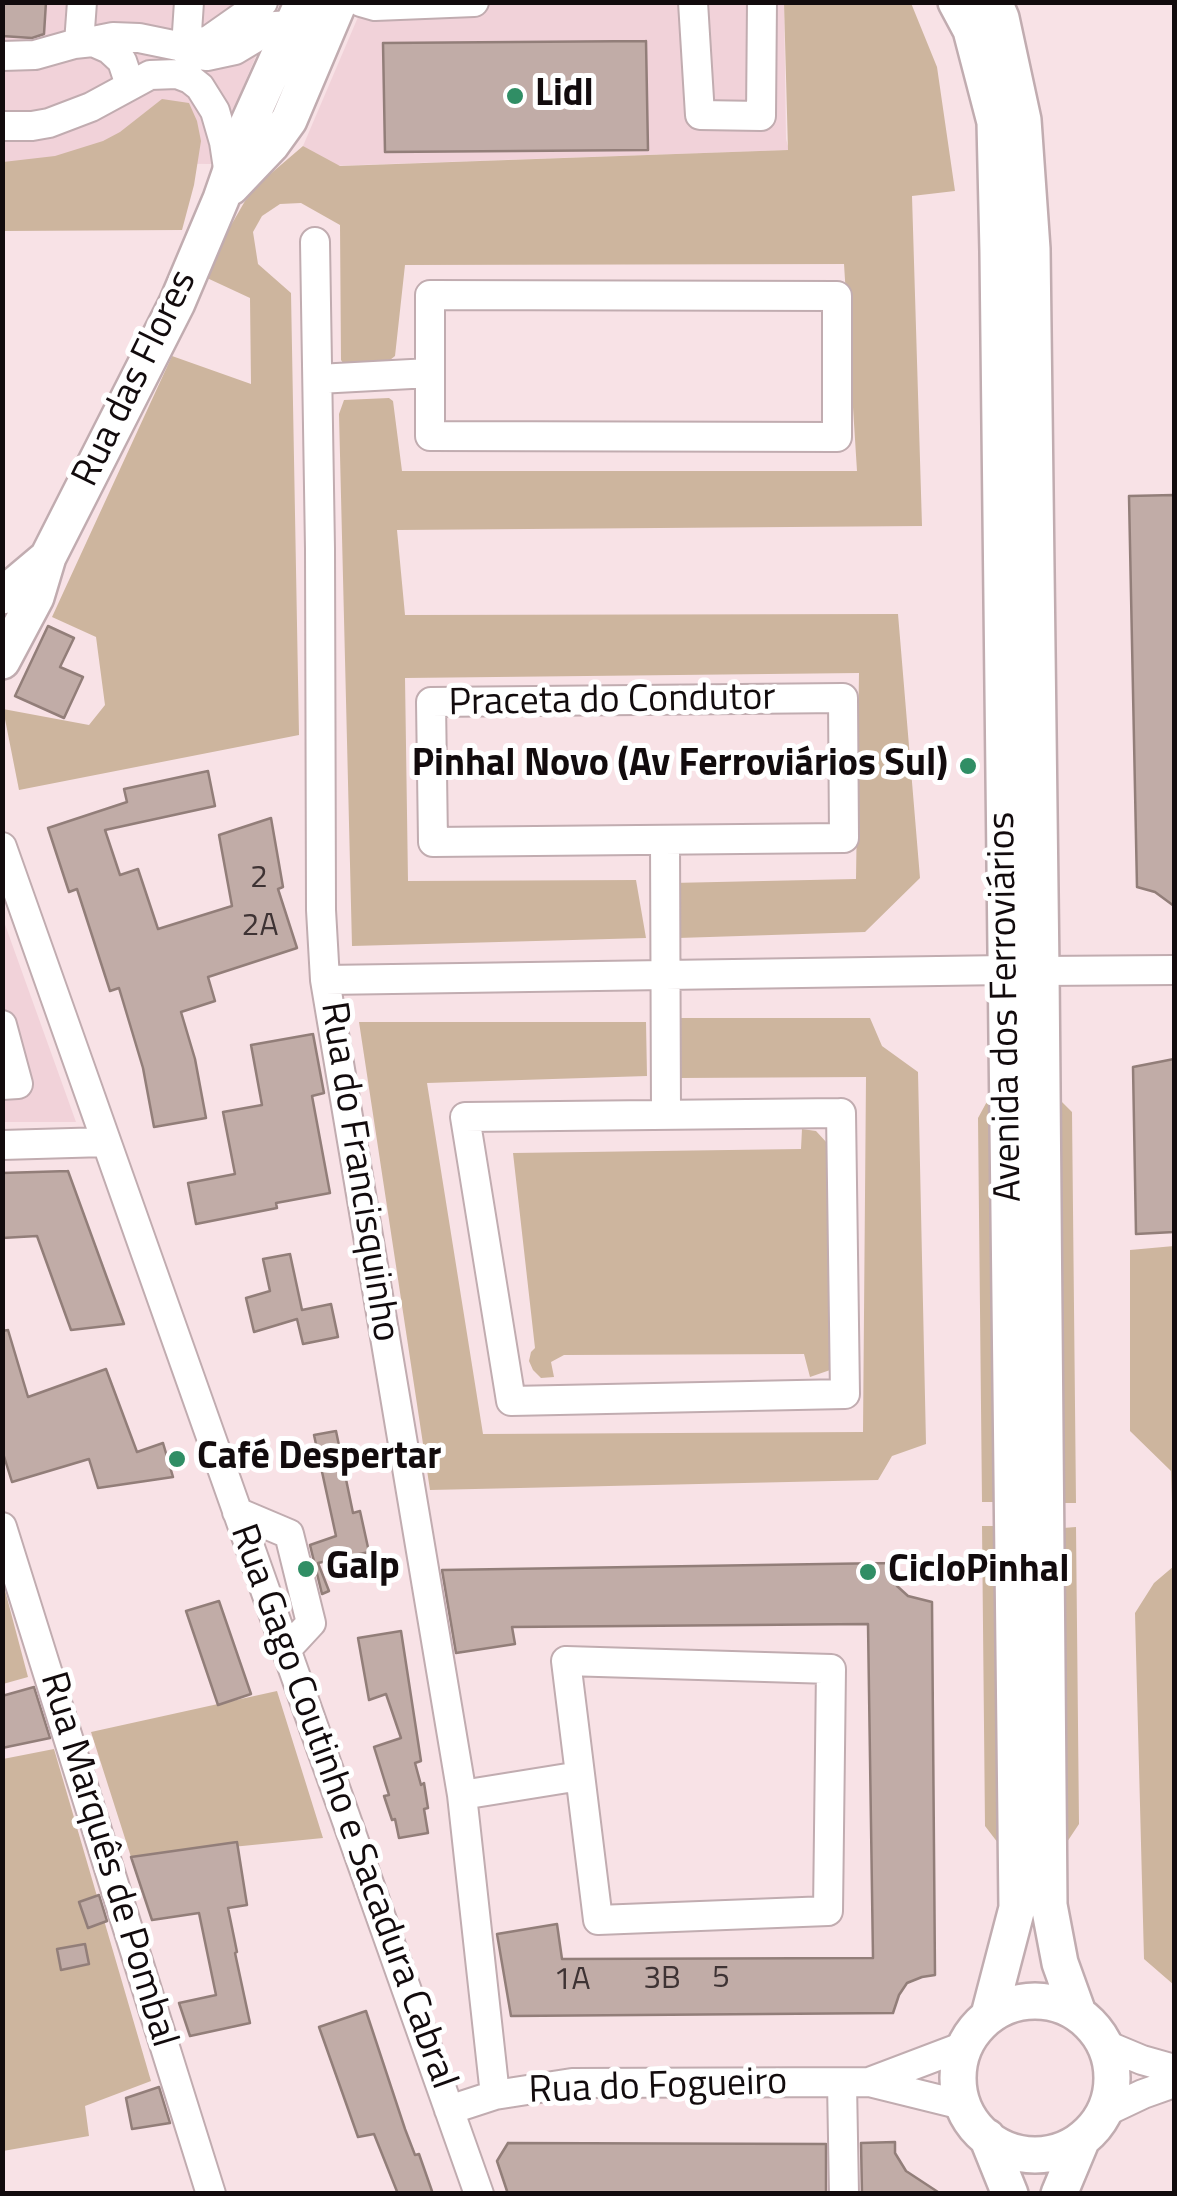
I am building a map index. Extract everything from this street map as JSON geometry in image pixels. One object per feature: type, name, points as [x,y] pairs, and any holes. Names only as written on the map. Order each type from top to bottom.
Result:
[{"type":"main road","name":"Rua das Flores","points":[[225,187],[284,127],[302,95],[339,2]]},
{"type":"main road","name":"Avenida dos Ferroviários","points":[[956,2],[970,30],[995,122],[1024,970],[1048,1905],[1060,1963],[1078,2013],[1106,2045]]},
{"type":"main road","name":"Avenida dos Ferroviários","points":[[964,2046],[989,2015],[1017,1908],[1032,249],[1023,120],[994,2]]},
{"type":"main road","name":"Rua das Flores","points":[[48,557],[177,303],[244,133],[297,14]]},
{"type":"main road","points":[[2,596],[48,557]]},
{"type":"main road","points":[[2,661],[36,597],[48,557]]},
{"type":"main road","points":[[989,2015],[1010,2004],[1033,2000],[1056,2003],[1078,2013]]},
{"type":"main road","points":[[964,2046],[958,2065],[958,2086],[972,2123],[1009,2151],[1034,2155],[1060,2151],[1082,2140],[1105,2112],[1112,2090],[1112,2067],[1106,2045]]},
{"type":"main road","points":[[986,2137],[1010,2194]]},
{"type":"main road","points":[[1059,2194],[1082,2140]]},
{"type":"street","points":[[82,2],[84,42]]},
{"type":"street","points":[[182,46],[189,2]]},
{"type":"street","points":[[182,46],[209,40],[263,2]]},
{"type":"street","points":[[361,2],[375,6],[474,2]]},
{"type":"street","points":[[693,2],[700,115],[761,116],[762,2]]},
{"type":"street","points":[[2,56],[35,56],[84,42],[123,37],[182,46],[199,55],[216,55],[246,45],[297,14],[318,56]]},
{"type":"street","points":[[84,42],[103,46],[118,57],[130,85]]},
{"type":"street","points":[[2,126],[49,124],[150,76],[184,76],[200,86],[218,119],[225,187]]},
{"type":"street","name":"Rua do Francisquinho","points":[[315,242],[321,910],[326,980],[462,1796],[495,2095]]},
{"type":"street","points":[[430,295],[837,296],[837,437],[430,436],[430,373],[430,295]]},
{"type":"street","points":[[318,379],[430,373]]},
{"type":"street","name":"Praceta do Condutor","points":[[843,698],[844,838],[665,840],[432,842],[432,702],[843,698]]},
{"type":"street","points":[[665,840],[666,1115]]},
{"type":"street","name":"Rua Gago Coutinho e Sacadura Cabral","points":[[3,852],[479,2194]]},
{"type":"street","points":[[326,980],[1174,970]]},
{"type":"street","points":[[2,1025],[18,1084],[2,1084]]},
{"type":"street","points":[[840,1113],[845,1394],[511,1401],[465,1117],[666,1115],[840,1113]]},
{"type":"street","points":[[2,1145],[106,1142]]},
{"type":"street","points":[[237,1512],[289,1534],[311,1623],[286,1650]]},
{"type":"street","name":"Rua Marquês de Pombal","points":[[2,1528],[211,2194]]},
{"type":"street","points":[[566,1662],[832,1668],[828,1911],[598,1920],[580,1776],[566,1662]]},
{"type":"street","points":[[462,1796],[580,1776]]},
{"type":"street","points":[[1106,2045],[1174,2068]]},
{"type":"street","name":"Rua do Fogueiro","points":[[855,2082],[964,2046]]},
{"type":"street","name":"Rua do Fogueiro","points":[[449,2110],[495,2095],[572,2082],[855,2082],[962,2105]]},
{"type":"street","points":[[844,2194],[855,2082]]},
{"type":"street","points":[[1105,2112],[1174,2083]]},
{"type":"shaded area","points":[[3,3],[278,3],[211,164],[3,162]]},
{"type":"shaded area","points":[[364,3],[784,3],[789,150],[331,166],[303,146]]},
{"type":"shaded area","points":[[784,3],[911,3],[937,67],[955,191],[912,196],[922,526],[397,530],[405,615],[898,614],[920,878],[865,932],[678,938],[671,883],[856,879],[859,673],[405,678],[408,881],[636,880],[646,938],[352,946],[339,414],[344,400],[393,401],[402,471],[857,471],[844,264],[405,265],[395,356],[385,364],[347,369],[341,360],[340,225],[301,203],[280,204],[262,216],[253,232],[258,264],[291,293],[299,735],[19,790],[3,709],[89,725],[105,705],[96,637],[52,617],[172,356],[251,384],[250,298],[207,278],[226,234],[261,182],[303,146],[340,166],[788,150]]},
{"type":"shaded area","points":[[162,99],[189,103],[201,141],[182,230],[3,231],[3,162],[55,156],[103,141]]},
{"type":"shaded area","points":[[3,919],[76,1122],[3,1122]]},
{"type":"shaded area","points":[[672,1018],[870,1018],[882,1046],[918,1072],[926,1444],[892,1456],[878,1480],[430,1490],[359,1022],[646,1022],[647,1076],[427,1083],[483,1434],[863,1432],[866,1077],[679,1078]]},
{"type":"shaded area","points":[[990,1096],[994,1502],[982,1502],[978,1118]]},
{"type":"shaded area","points":[[1059,1099],[1072,1112],[1076,1503],[1064,1503]]},
{"type":"shaded area","points":[[802,1129],[816,1131],[828,1144],[833,1369],[810,1377],[804,1354],[564,1355],[551,1362],[554,1377],[541,1378],[533,1370],[529,1361],[535,1348],[513,1153],[801,1149]]},
{"type":"shaded area","points":[[1174,1246],[1174,1566],[1171,1471],[1130,1431],[1130,1250]]},
{"type":"shaded area","points":[[982,1526],[995,1526],[998,1843],[985,1826]]},
{"type":"shaded area","points":[[1076,1527],[1079,1824],[1067,1842],[1063,1528]]},
{"type":"shaded area","points":[[1174,1566],[1174,1985],[1144,1959],[1135,1613],[1154,1583]]},
{"type":"shaded area","points":[[2,1579],[28,1677],[3,1684],[2,1684]]},
{"type":"shaded area","points":[[277,1691],[323,1838],[131,1857],[91,1732]]},
{"type":"shaded area","points":[[54,1749],[151,2081],[85,2106],[89,2136],[3,2151],[3,1759]]},
{"type":"building","points":[[2,2],[46,2],[44,34],[32,38],[2,36]]},
{"type":"building","name":"Lidl","points":[[646,41],[648,150],[385,152],[383,43]]},
{"type":"building","points":[[1174,495],[1174,906],[1155,892],[1137,887],[1129,496]]},
{"type":"building","points":[[48,626],[74,638],[60,667],[83,677],[64,718],[15,696]]},
{"type":"building","points":[[208,771],[215,806],[105,830],[120,875],[138,869],[158,929],[232,906],[219,835],[271,818],[283,887],[278,889],[297,948],[208,977],[215,1001],[181,1012],[206,1118],[154,1127],[143,1068],[119,988],[110,991],[77,889],[69,892],[48,828],[127,802],[124,789]]},
{"type":"building","points":[[313,1034],[324,1093],[312,1096],[330,1193],[196,1224],[188,1183],[235,1174],[223,1112],[262,1105],[251,1045]]},
{"type":"building","points":[[1174,1059],[1174,1232],[1136,1234],[1133,1067]]},
{"type":"building","points":[[68,1171],[124,1324],[71,1330],[37,1236],[2,1238],[2,1173]]},
{"type":"building","points":[[290,1254],[302,1310],[331,1304],[338,1337],[303,1344],[297,1319],[254,1332],[246,1298],[270,1291],[263,1259]]},
{"type":"building","points":[[8,1330],[28,1397],[106,1369],[137,1452],[163,1443],[173,1477],[98,1488],[89,1459],[12,1482],[2,1450],[2,1331]]},
{"type":"building","points":[[336,1431],[353,1513],[360,1511],[369,1552],[318,1563],[329,1591],[322,1594],[310,1545],[336,1536],[314,1435]]},
{"type":"building","points":[[888,1563],[897,1586],[908,1596],[932,1602],[935,1975],[907,1983],[893,2013],[511,2016],[497,1934],[557,1924],[562,1959],[873,1958],[868,1624],[512,1627],[515,1644],[456,1653],[442,1570]]},
{"type":"building","points":[[219,1601],[251,1694],[218,1705],[186,1611]]},
{"type":"building","points":[[401,1631],[421,1761],[415,1763],[421,1785],[424,1783],[428,1833],[399,1838],[384,1796],[389,1795],[374,1747],[401,1738],[386,1694],[369,1700],[358,1638]]},
{"type":"building","points":[[34,1687],[50,1738],[2,1748],[2,1696]]},
{"type":"building","points":[[237,1842],[247,1905],[228,1908],[250,2023],[190,2036],[179,2003],[216,1995],[199,1913],[152,1920],[131,1857]]},
{"type":"building","points":[[99,1895],[107,1921],[88,1928],[79,1902]]},
{"type":"building","points":[[85,1944],[89,1964],[61,1970],[57,1949]]},
{"type":"building","points":[[366,2011],[405,2129],[433,2194],[398,2194],[374,2134],[358,2137],[319,2027]]},
{"type":"building","points":[[159,2087],[170,2123],[132,2129],[126,2098]]},
{"type":"building","points":[[895,2142],[895,2153],[906,2171],[941,2194],[862,2194],[861,2143]]},
{"type":"building","points":[[508,2143],[826,2144],[826,2194],[508,2194],[497,2161]]},
{"type":"place","name":"Lidl","points":[[515,96]]},
{"type":"place","name":"Pinhal Novo (Av Ferroviários Sul)","points":[[968,766]]},
{"type":"place","name":"Café Despertar","points":[[177,1459]]},
{"type":"place","name":"Galp","points":[[306,1569]]},
{"type":"place","name":"CicloPinhal","points":[[868,1572]]}]
